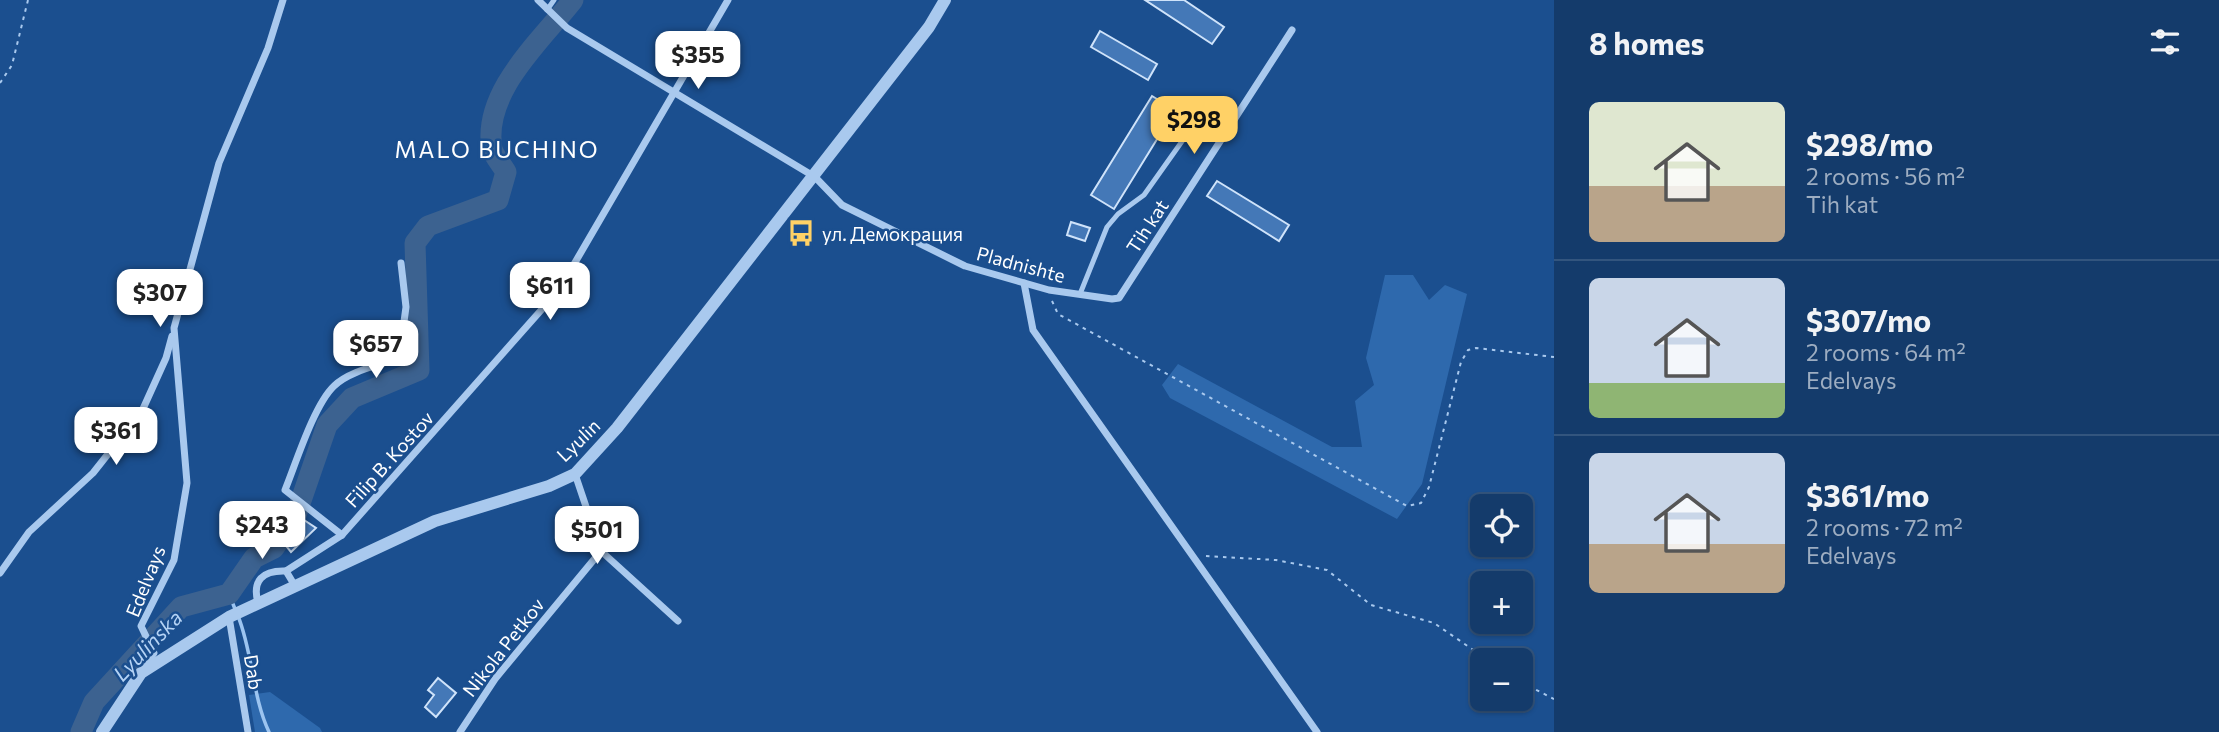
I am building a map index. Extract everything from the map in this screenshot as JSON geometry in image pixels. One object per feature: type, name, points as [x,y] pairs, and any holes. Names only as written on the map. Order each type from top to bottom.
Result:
[{"type":"street","name":"Edelvays","points":[[0,573],[29,532],[93,473],[142,411],[166,359],[219,163],[268,48],[283,0]]},
{"type":"street","name":"Pladnishte","points":[[538,0],[567,29],[815,177],[842,205],[903,237],[965,266],[1024,283],[1049,290],[1119,298]]},
{"type":"street","name":"Filip B. Kostov","points":[[258,603],[254,588],[258,579],[274,571],[286,571],[342,535],[559,290],[728,0]]},
{"type":"street","name":"Lyulin","points":[[102,732],[141,673],[229,617],[435,521],[549,486],[575,474],[617,428],[815,177],[929,27],[945,0]]},
{"type":"street","name":"Tih kat","points":[[1119,298],[1292,30]]},
{"type":"street","points":[[342,535],[285,490],[314,418],[334,385],[370,368],[399,359],[406,307],[401,262]]},
{"type":"street","points":[[1024,283],[1033,330],[1317,732]]},
{"type":"street","name":"Edelvays","points":[[141,673],[154,653],[141,626],[174,560],[187,483],[174,328]]},
{"type":"street","points":[[575,474],[601,551],[678,621]]},
{"type":"street","name":"Nikola Petkov","points":[[460,732],[495,679],[601,551]]},
{"type":"street","points":[[286,571],[295,586]]},
{"type":"street","name":"Dab","points":[[229,617],[248,732]]},
{"type":"lane","points":[[547,10],[554,0]]},
{"type":"lane","points":[[1080,294],[1107,228],[1118,214],[1144,195],[1195,122]]},
{"type":"path","points":[[0,83],[12,65],[27,0]]},
{"type":"path","points":[[1049,290],[1058,314],[1407,506],[1421,503],[1429,487],[1461,362],[1468,350],[1476,348],[1554,357]]},
{"type":"path","points":[[1194,555],[1276,560],[1326,570],[1371,605],[1434,623],[1470,648]]},
{"type":"path","points":[[1533,688],[1554,699]]},
{"type":"shaded area","points":[[1385,275],[1413,275],[1429,300],[1445,285],[1467,294],[1422,484],[1397,519],[1170,398],[1162,385],[1178,364],[1332,447],[1362,447],[1355,401],[1374,385],[1366,358]]},
{"type":"shaded area","points":[[270,692],[322,732],[255,732],[249,695]]},
{"type":"building","points":[[1145,0],[1184,0],[1224,27],[1212,44]]},
{"type":"building","points":[[1100,31],[1157,64],[1148,80],[1091,47]]},
{"type":"building","points":[[1152,96],[1175,110],[1114,209],[1091,195]]},
{"type":"building","points":[[1217,181],[1289,225],[1279,241],[1207,196]]},
{"type":"building","points":[[1071,222],[1090,228],[1085,241],[1067,235]]},
{"type":"building","points":[[301,518],[316,528],[291,552],[282,541]]},
{"type":"building","points":[[438,678],[456,693],[436,717],[425,707],[434,695],[428,690]]},
{"type":"waterway","name":"Lyulinska","points":[[81,732],[94,702],[181,607],[229,594],[254,558],[274,548],[296,515],[327,425],[352,398],[419,370],[415,243],[428,226],[498,200],[506,172],[492,149],[491,128],[496,107],[517,68],[573,0]]},
{"type":"waterway","points":[[229,594],[235,609]]},
{"type":"waterway","points":[[238,616],[259,704],[269,732]]},
{"type":"place","name":"ул. Демокрация","points":[[801,233]]},
{"type":"district","name":"MALO BUCHINO","points":[[497,149]]}]
